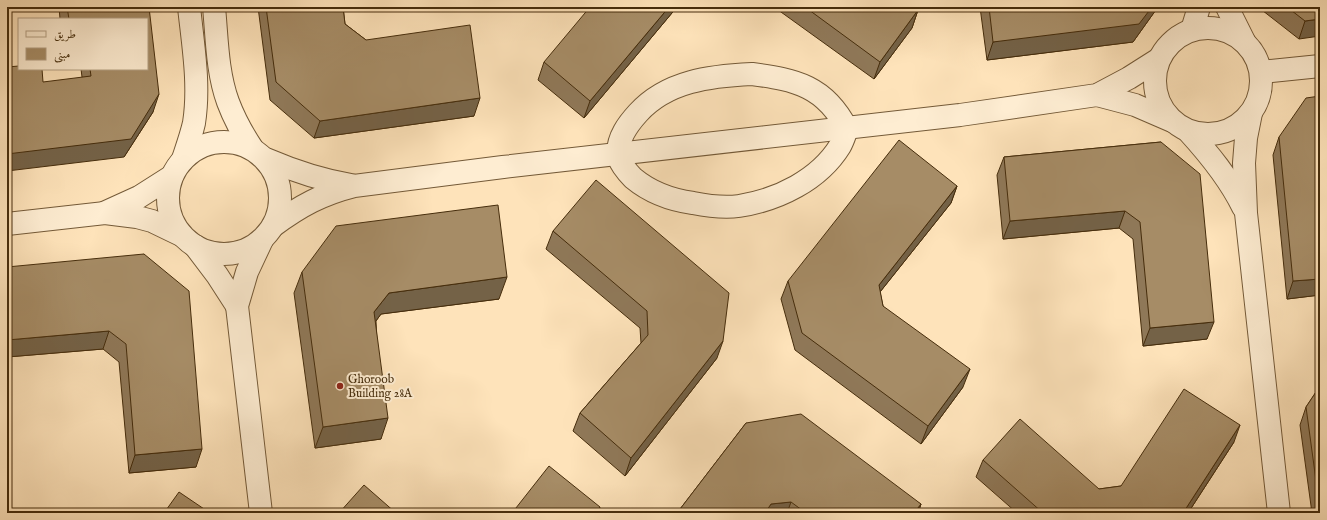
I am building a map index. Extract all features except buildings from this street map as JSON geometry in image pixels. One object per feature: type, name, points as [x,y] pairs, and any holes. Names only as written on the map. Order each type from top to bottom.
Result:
[{"type":"street","points":[[189,7],[196,70],[196,106],[193,124],[168,191],[168,207],[173,221],[217,275],[237,306]]},
{"type":"street","points":[[214,7],[220,65],[228,100],[242,133],[276,174],[281,191],[280,209],[247,272],[237,306],[261,513]]},
{"type":"street","points":[[1192,30],[1198,7]]},
{"type":"street","points":[[1227,7],[1244,41]]},
{"type":"street","points":[[1246,213],[1235,190],[1220,169],[1205,149],[1161,107],[1156,92],[1155,75],[1159,59],[1168,46],[1178,37],[1192,30],[1205,28],[1219,29],[1232,33],[1244,41],[1252,50],[1258,61],[1261,72],[1262,87],[1258,100],[1251,113],[1246,138],[1244,163],[1246,213],[1279,513]]},
{"type":"street","points":[[7,224],[105,213],[137,217],[152,221],[208,252],[222,254],[237,253],[250,248],[291,212],[311,200],[354,186],[503,167],[847,129],[960,115],[1097,95],[1129,78],[1159,59]]},
{"type":"street","points":[[1261,72],[1320,66]]},
{"type":"street","points":[[752,74],[796,82],[827,100],[839,113],[847,129],[841,145],[816,173],[800,184],[777,195],[758,202],[738,206],[696,204],[658,194],[641,184],[626,171],[617,154],[621,137],[628,125],[640,110],[650,101],[661,93],[680,85],[725,75],[752,74]]},
{"type":"street","points":[[1097,95],[1135,105],[1180,126],[1205,135],[1222,133],[1238,125],[1251,113]]},
{"type":"street","points":[[105,213],[139,197],[177,167],[195,149],[208,144],[223,141],[238,142],[283,167],[318,178],[354,186]]},
{"type":"place","name":"Ghoroob Building 28A","points":[[340,386]]}]
